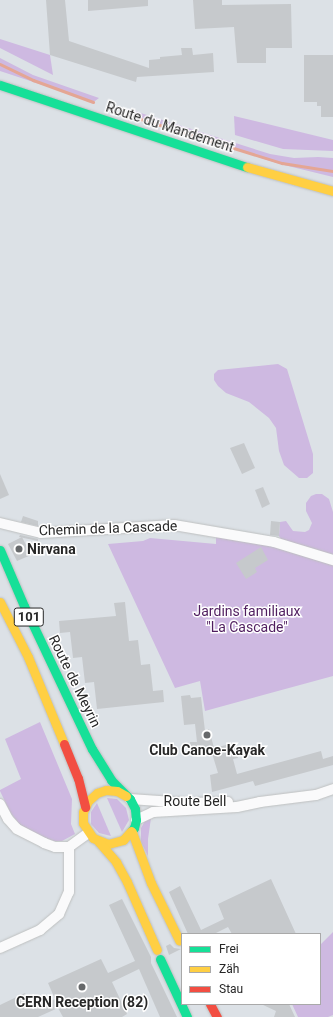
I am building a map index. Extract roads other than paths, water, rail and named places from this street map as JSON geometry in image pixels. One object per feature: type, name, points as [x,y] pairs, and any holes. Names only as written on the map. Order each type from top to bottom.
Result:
[{"type":"main road","name":"Route du Mandement","points":[[0,85],[226,161],[333,191]]},
{"type":"main road","name":"Route de Meyrin","points":[[0,550],[24,606],[92,749],[110,780],[128,798],[135,809],[136,820]]},
{"type":"main road","name":"101","points":[[0,602],[28,657],[78,778],[85,807],[83,823],[88,833]]},
{"type":"main road","points":[[85,807],[92,797],[101,791],[117,791],[128,798]]},
{"type":"main road","points":[[98,841],[108,844],[119,842],[132,832],[136,820]]},
{"type":"main road","points":[[132,832],[151,883],[179,940]]},
{"type":"main road","points":[[88,833],[98,841],[116,862],[127,882],[181,1004]]},
{"type":"main road","points":[[182,1005],[187,1017]]},
{"type":"main road","points":[[210,1005],[216,1017]]},
{"type":"street","name":"Chemin de la Cascade","points":[[0,523],[41,532],[174,525],[274,542],[333,560]]},
{"type":"street","name":"Route Bell","points":[[136,820],[153,812],[216,809],[260,802],[294,799],[333,789]]},
{"type":"street","name":"Route Bell","points":[[128,798],[188,803],[237,801],[260,802]]},
{"type":"street","points":[[0,804],[8,819],[22,833],[50,845],[69,848],[88,833]]},
{"type":"street","points":[[0,948],[40,930],[59,914],[69,892],[69,848]]},
{"type":"waterway","points":[[0,64],[33,80],[93,102]]},
{"type":"waterway","points":[[134,117],[282,163],[333,171]]},
{"type":"place","name":"Nirvana","points":[[19,549]]},
{"type":"place","name":"Club Canoe-Kayak","points":[[207,735]]},
{"type":"place","name":"CERN Reception (82)","points":[[82,987]]},
{"type":"park label","name":"Jardins familiaux \"La Cascade\"","points":[[247,620]]}]
